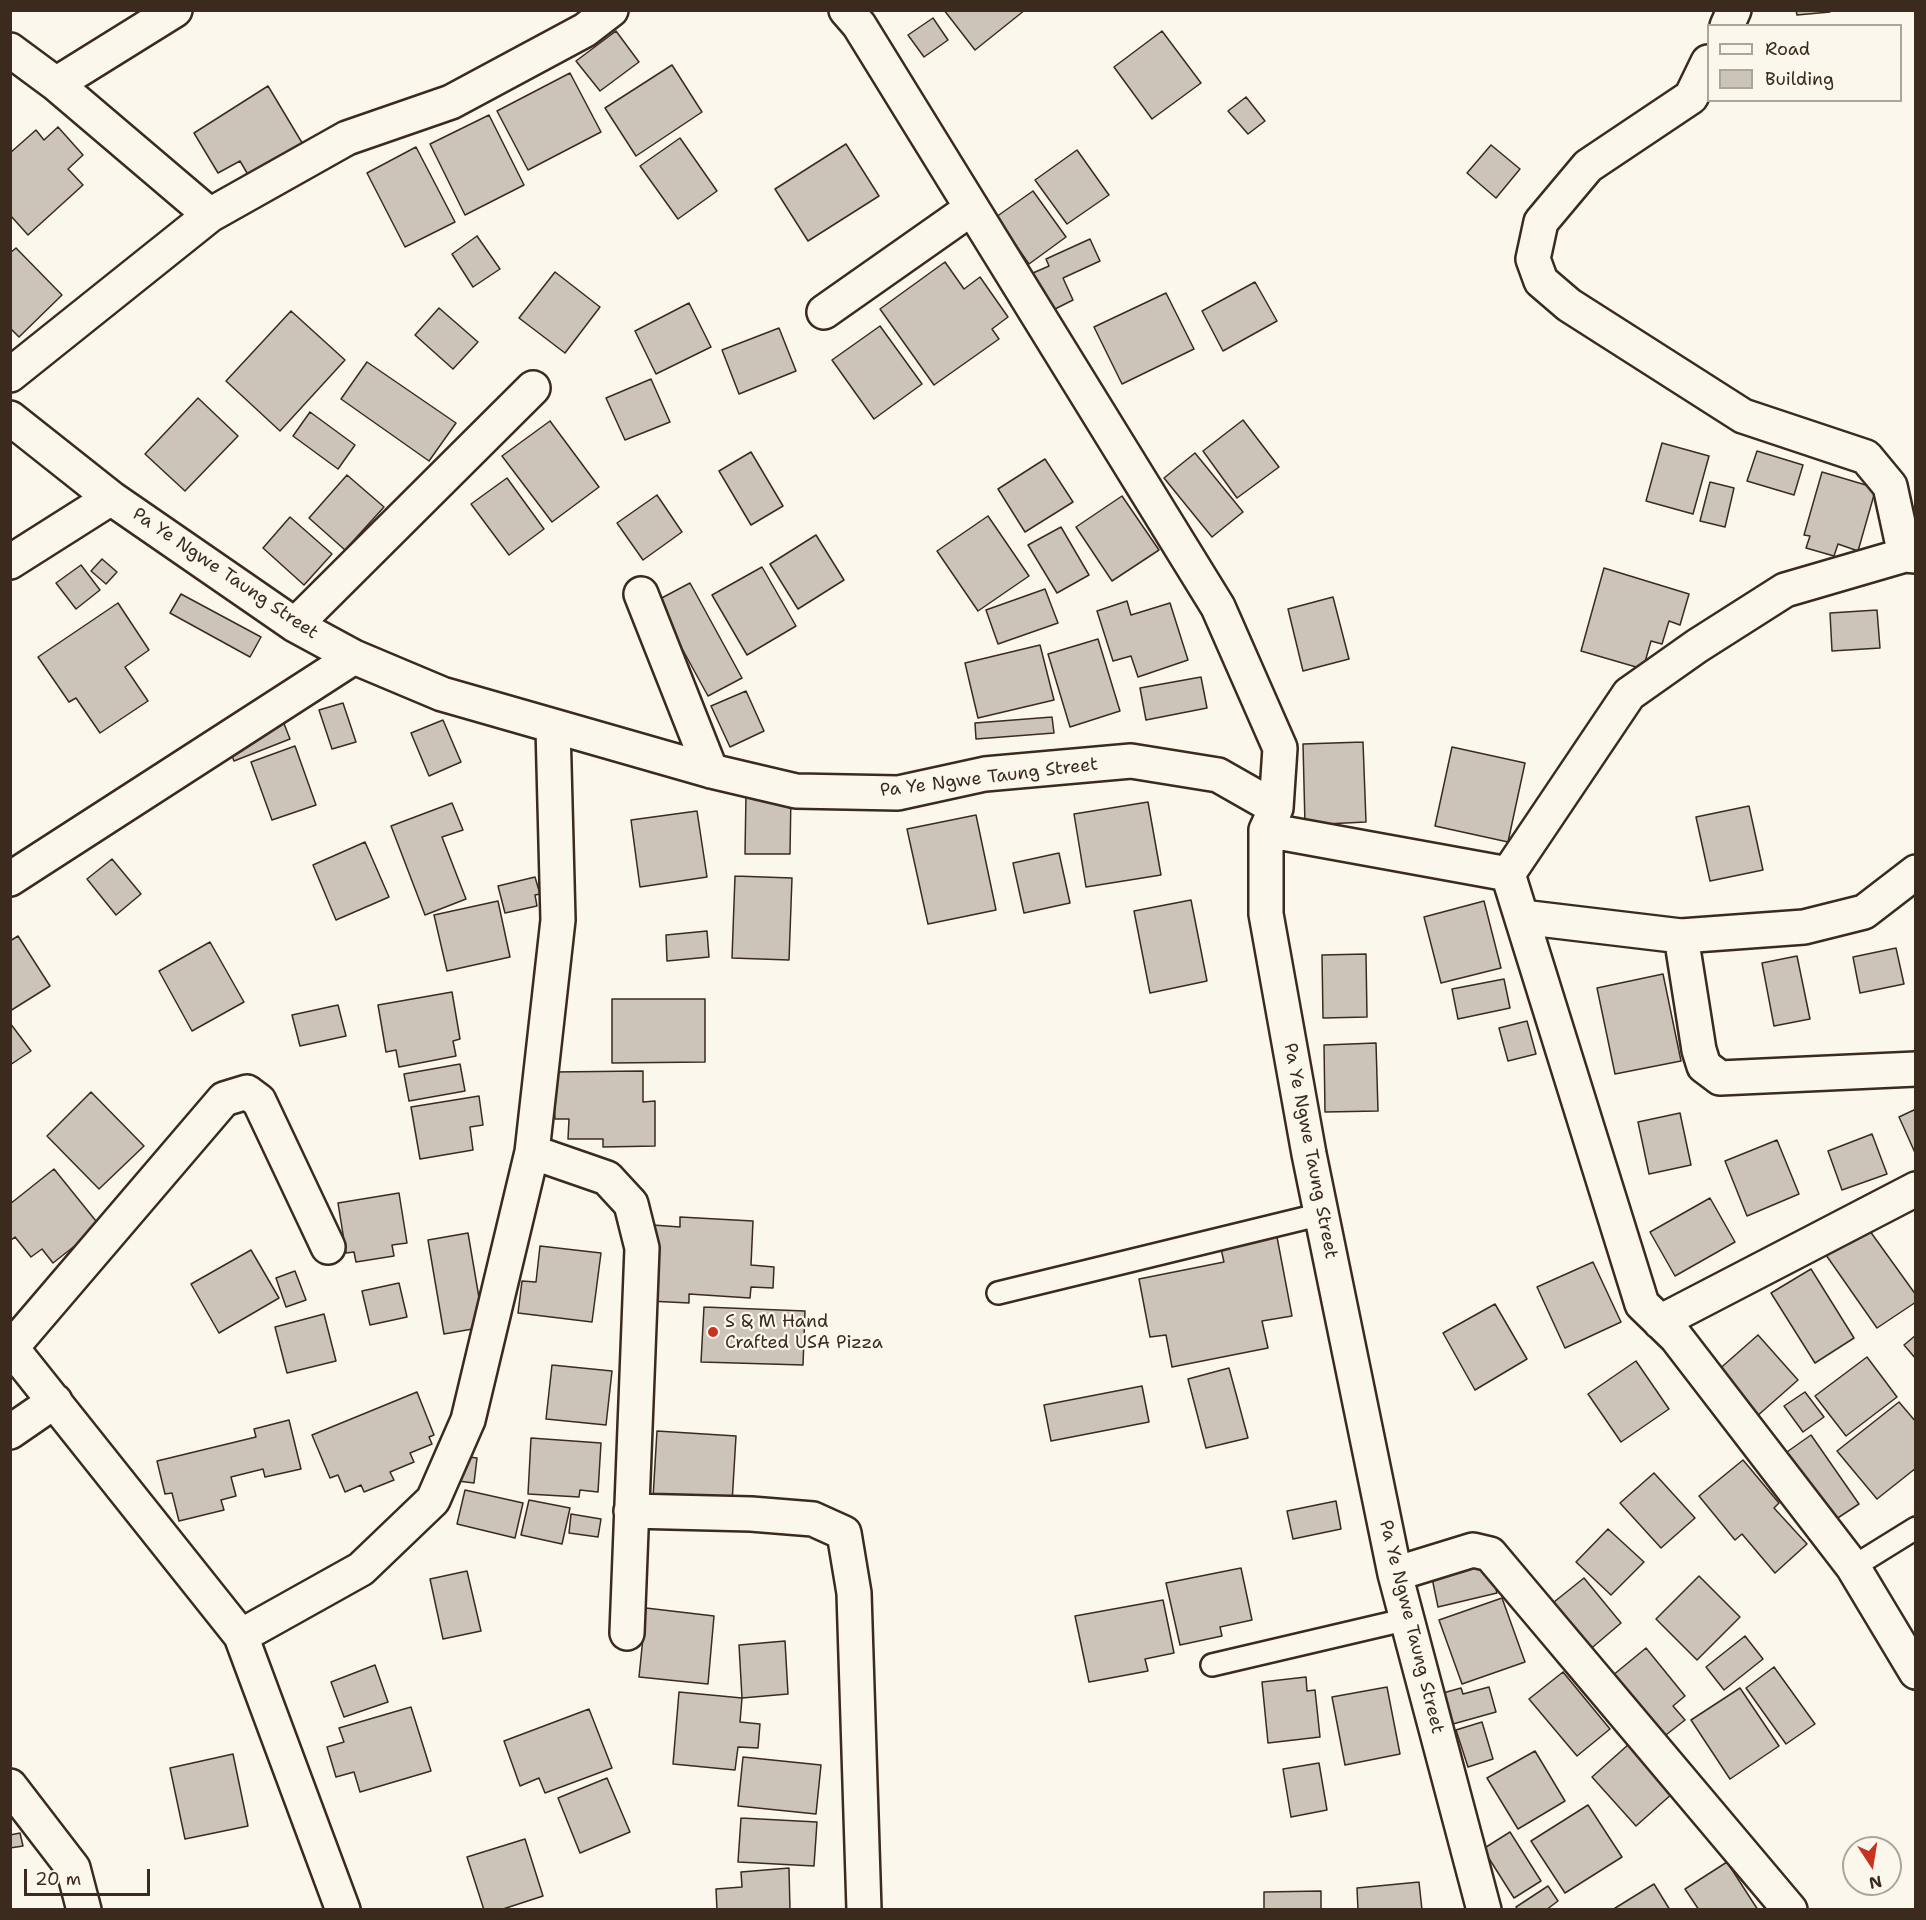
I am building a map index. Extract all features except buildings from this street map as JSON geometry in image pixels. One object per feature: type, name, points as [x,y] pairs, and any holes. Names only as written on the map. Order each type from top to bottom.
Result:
[{"type":"street","points":[[56,84],[175,10]]},
{"type":"street","points":[[10,375],[210,215],[347,138],[451,102],[585,30],[611,10]]},
{"type":"street","points":[[1728,24],[1734,10]]},
{"type":"street","points":[[853,16],[1218,607],[1280,748],[1271,819],[1508,874]]},
{"type":"street","points":[[10,50],[56,84],[210,215]]},
{"type":"street","points":[[1508,874],[1629,694],[1697,646],[1785,590],[1910,556],[1890,486],[1866,457],[1743,416],[1569,305],[1541,280],[1533,260],[1541,222],[1588,166],[1691,98],[1707,64]]},
{"type":"street","points":[[824,312],[972,208]]},
{"type":"street","points":[[295,625],[534,388]]},
{"type":"street","name":"Pa Ye Ngwe Taung Street","points":[[10,418],[111,498],[295,625],[354,657],[442,694],[711,771],[796,791],[898,793],[985,774],[1131,761],[1218,775],[1271,819],[1266,914],[1322,1214],[1395,1574],[1484,1910]]},
{"type":"street","points":[[10,562],[111,498]]},
{"type":"street","points":[[641,594],[711,771]]},
{"type":"street","points":[[10,879],[354,657]]},
{"type":"street","points":[[241,1636],[361,1569],[433,1500],[468,1420],[532,1152],[558,920],[553,727]]},
{"type":"street","points":[[1522,917],[1681,936],[1804,927],[1864,912],[1916,872]]},
{"type":"street","points":[[1508,874],[1642,1304],[1676,1337],[1853,1567],[1916,1672]]},
{"type":"street","points":[[1681,936],[1699,1050],[1704,1066],[1720,1078],[1916,1069]]},
{"type":"street","points":[[328,1247],[259,1101],[247,1092],[224,1099],[11,1346],[241,1636],[343,1910]]},
{"type":"street","points":[[532,1152],[607,1178],[631,1204],[642,1248],[627,1633]]},
{"type":"street","points":[[1660,1322],[1916,1190]]},
{"type":"street","points":[[10,1432],[55,1401]]},
{"type":"street","points":[[632,1511],[751,1514],[813,1519],[844,1533],[854,1593],[864,1910]]},
{"type":"street","points":[[1395,1574],[1473,1550],[1490,1554],[1790,1910]]},
{"type":"street","points":[[10,1786],[73,1868],[84,1910]]},
{"type":"lane","points":[[998,1293],[1322,1214]]},
{"type":"lane","points":[[1853,1567],[1916,1528]]},
{"type":"lane","points":[[1212,1665],[1408,1620]]},
{"type":"place","name":"S & M Hand Crafted USA Pizza","points":[[713,1332]]}]
